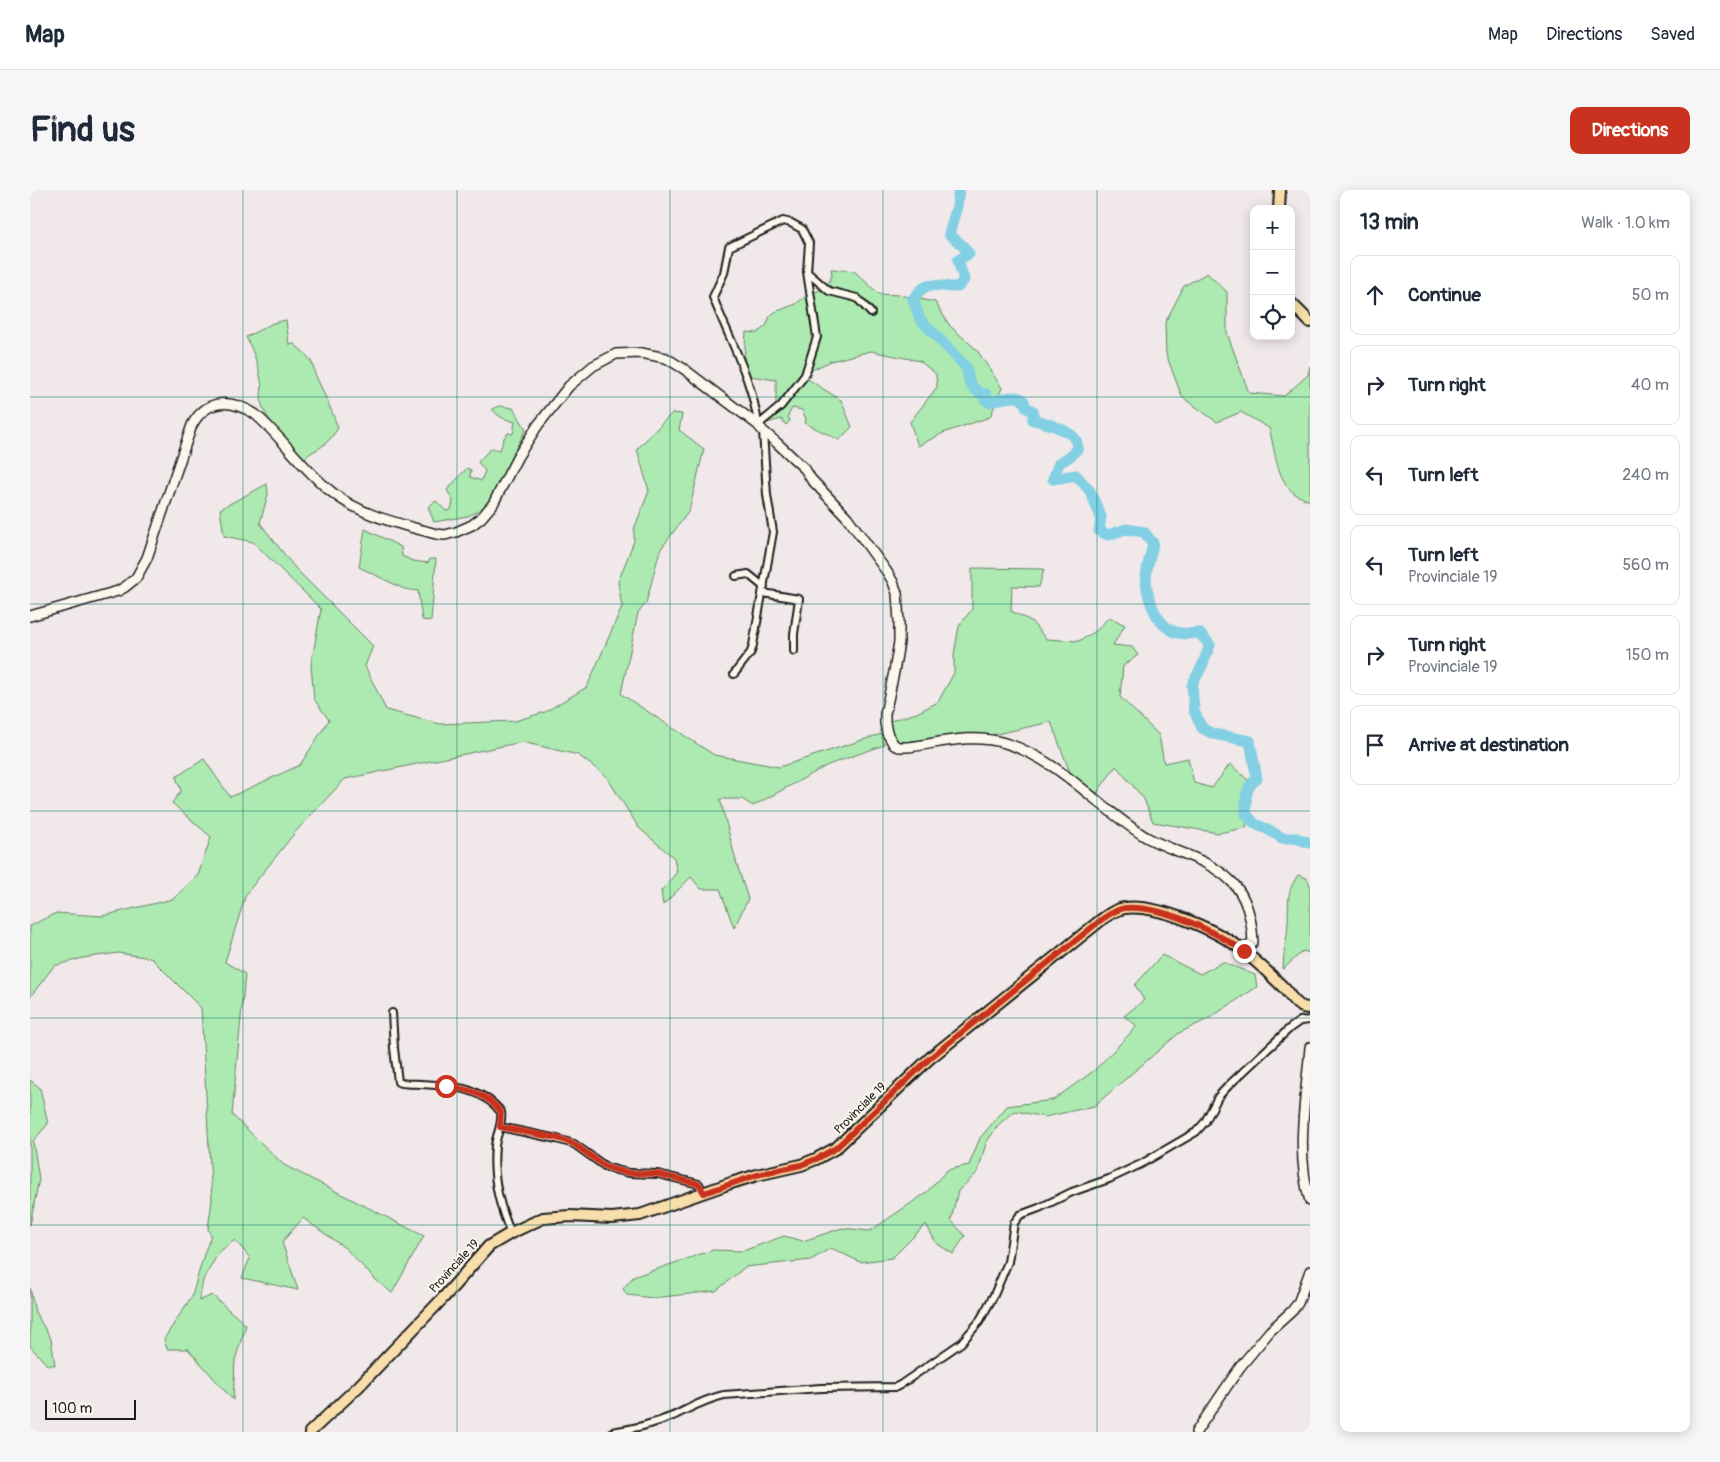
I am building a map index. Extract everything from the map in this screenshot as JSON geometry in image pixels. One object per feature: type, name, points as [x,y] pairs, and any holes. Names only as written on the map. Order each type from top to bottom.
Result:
[{"type":"main road","points":[[1279,205],[1280,190]]},
{"type":"main road","points":[[1295,307],[1310,322]]},
{"type":"main road","name":"Provinciale 19","points":[[310,1432],[359,1386],[489,1246],[543,1218],[570,1216],[612,1218],[640,1215],[757,1175],[801,1165],[816,1159],[836,1148],[930,1058],[1021,983],[1114,911],[1124,908],[1143,909],[1176,917],[1210,930],[1244,951],[1298,1004],[1309,1010]]},
{"type":"street","points":[[734,674],[751,652],[773,532],[760,428],[755,406],[738,355],[723,324],[713,297],[724,273],[729,247],[783,221],[791,222],[802,229],[809,242],[807,272],[817,337],[805,375],[781,406],[760,428]]},
{"type":"street","points":[[807,272],[829,291],[857,298],[871,313]]},
{"type":"street","points":[[30,616],[118,591],[136,578],[152,545],[192,425],[200,412],[214,404],[230,404],[255,414],[318,480],[345,502],[382,518],[445,535],[463,530],[481,518],[493,504],[527,439],[556,401],[581,375],[593,366],[616,354],[641,353],[666,358],[674,362],[760,428],[805,469],[811,479],[863,537],[893,582],[899,606],[898,642],[885,723],[887,732],[894,745],[908,747],[960,738],[977,738],[1005,743],[1039,759],[1070,779],[1145,836],[1208,864],[1232,882],[1246,902],[1253,933],[1253,942],[1244,951]]},
{"type":"street","points":[[736,576],[748,574],[763,590],[799,599],[794,634],[794,651]]},
{"type":"street","points":[[392,1013],[398,1082],[460,1088],[479,1093],[488,1098],[501,1112],[500,1127],[495,1147],[495,1182],[506,1221],[512,1233]]},
{"type":"street","points":[[612,1432],[644,1426],[673,1416],[708,1399],[724,1395],[821,1388],[867,1389],[896,1387],[900,1385],[961,1343],[979,1322],[994,1295],[1008,1262],[1014,1223],[1020,1215],[1142,1164],[1196,1132],[1205,1122],[1218,1097],[1229,1084],[1290,1028],[1300,1021],[1310,1020]]},
{"type":"street","points":[[1310,1047],[1302,1144],[1304,1178],[1310,1201]]},
{"type":"street","points":[[500,1127],[557,1138],[574,1144],[606,1167],[629,1173],[658,1174],[699,1184],[704,1193]]},
{"type":"street","points":[[1196,1432],[1240,1367],[1270,1331],[1292,1311],[1301,1297],[1310,1271]]},
{"type":"green space","points":[[831,269],[854,271],[879,294],[899,295],[935,302],[950,326],[977,350],[1002,388],[990,417],[943,433],[918,446],[910,422],[937,387],[936,374],[920,361],[871,351],[831,361],[801,375],[841,400],[852,427],[839,440],[805,423],[806,419],[802,410],[792,408],[788,416],[790,421],[786,425],[781,419],[767,423],[776,410],[776,380],[743,375],[746,332],[757,333],[766,326],[770,316],[775,312],[796,304],[807,295],[823,289],[832,275]]},
{"type":"green space","points":[[1207,273],[1227,292],[1227,333],[1249,393],[1284,396],[1308,375],[1310,366],[1310,501],[1295,494],[1284,481],[1277,464],[1269,428],[1241,412],[1217,422],[1182,397],[1166,354],[1165,323],[1184,286]]},
{"type":"green space","points":[[286,320],[289,344],[294,344],[305,353],[313,365],[338,428],[326,443],[309,454],[304,460],[266,415],[261,401],[259,370],[246,337],[273,323]]},
{"type":"green space","points":[[500,406],[513,408],[526,429],[486,507],[468,516],[434,522],[428,507],[436,501],[446,511],[451,510],[453,501],[447,490],[467,468],[471,470],[470,477],[481,481],[485,471],[478,462],[491,448],[500,450],[508,433],[513,434],[515,422],[505,419],[492,409]]},
{"type":"green space","points":[[672,413],[682,414],[679,430],[704,449],[689,511],[660,550],[646,603],[638,613],[621,694],[714,755],[779,767],[881,734],[884,745],[828,765],[753,806],[742,799],[720,799],[748,899],[734,928],[720,889],[701,889],[691,877],[663,905],[661,891],[677,872],[674,858],[639,828],[606,776],[578,755],[522,742],[345,779],[297,830],[246,894],[225,962],[245,974],[232,1115],[284,1165],[424,1236],[392,1293],[376,1280],[345,1248],[303,1218],[282,1242],[298,1290],[242,1278],[250,1258],[235,1240],[219,1252],[203,1280],[199,1301],[212,1295],[246,1325],[235,1360],[233,1400],[188,1349],[167,1349],[164,1339],[192,1296],[211,1236],[208,1229],[212,1200],[201,1008],[151,958],[118,953],[83,958],[54,966],[30,997],[30,926],[56,913],[102,916],[173,899],[198,875],[211,837],[172,803],[181,791],[176,777],[204,759],[230,797],[300,765],[329,720],[314,699],[311,665],[321,609],[253,542],[224,536],[220,509],[267,484],[268,494],[260,523],[295,568],[373,646],[365,666],[386,710],[440,724],[515,721],[545,712],[587,687],[622,607],[618,582],[634,541],[634,529],[649,491],[637,449]]},
{"type":"green space","points":[[365,529],[401,547],[402,556],[413,561],[428,563],[430,559],[436,559],[431,621],[422,620],[418,591],[404,589],[359,567]]},
{"type":"green space","points":[[972,568],[1044,569],[1039,587],[1012,586],[1011,611],[1031,621],[1046,639],[1079,641],[1096,631],[1109,617],[1125,625],[1113,645],[1132,647],[1138,655],[1123,666],[1120,697],[1159,735],[1164,763],[1188,758],[1194,783],[1212,788],[1230,764],[1248,780],[1251,803],[1246,828],[1218,833],[1153,822],[1144,799],[1116,766],[1097,793],[1078,784],[1072,778],[1051,722],[992,735],[959,735],[897,743],[891,734],[890,721],[917,713],[938,702],[954,673],[954,654],[959,626],[972,609]]},
{"type":"green space","points":[[1298,875],[1307,878],[1310,885],[1310,953],[1303,951],[1283,969],[1289,897]]},
{"type":"green space","points":[[1162,955],[1200,974],[1223,962],[1255,975],[1257,987],[1208,1019],[1179,1033],[1094,1106],[1045,1117],[1015,1111],[999,1124],[986,1143],[978,1172],[958,1191],[951,1220],[965,1236],[953,1254],[936,1243],[926,1224],[892,1258],[860,1262],[831,1248],[811,1260],[745,1267],[716,1291],[653,1298],[627,1295],[623,1289],[633,1277],[713,1250],[743,1251],[784,1236],[803,1241],[842,1228],[870,1231],[926,1193],[947,1170],[969,1165],[980,1138],[1007,1106],[1053,1100],[1095,1070],[1137,1026],[1124,1016],[1144,1000],[1135,985]]},
{"type":"green space","points":[[30,1080],[40,1088],[48,1124],[33,1141],[39,1179],[30,1225]]},
{"type":"green space","points":[[30,1288],[35,1312],[51,1339],[55,1365],[47,1365],[30,1346]]},
{"type":"waterway","points":[[959,190],[957,206],[949,234],[969,254],[958,260],[964,280],[958,287],[932,285],[923,288],[913,299],[920,319],[966,367],[970,384],[979,393],[986,394],[985,399],[989,402],[1007,398],[1020,398],[1027,408],[1033,411],[1033,420],[1043,422],[1069,433],[1076,440],[1078,448],[1072,455],[1059,463],[1053,479],[1076,475],[1090,491],[1101,517],[1099,531],[1108,535],[1126,529],[1144,532],[1153,543],[1146,577],[1147,591],[1155,613],[1164,625],[1172,631],[1183,634],[1199,633],[1210,645],[1192,685],[1194,711],[1202,728],[1213,734],[1250,741],[1257,779],[1248,790],[1246,814],[1255,824],[1282,838],[1296,838],[1310,843]]},
{"type":"route","points":[[446,1086],[471,1090],[488,1098],[501,1112],[500,1127],[564,1140],[574,1144],[606,1167],[616,1170],[629,1173],[658,1174],[691,1181],[699,1184],[703,1188],[704,1193],[757,1175],[801,1165],[836,1148],[930,1058],[1021,983],[1114,911],[1124,908],[1143,909],[1176,917],[1210,930],[1244,951]]}]
